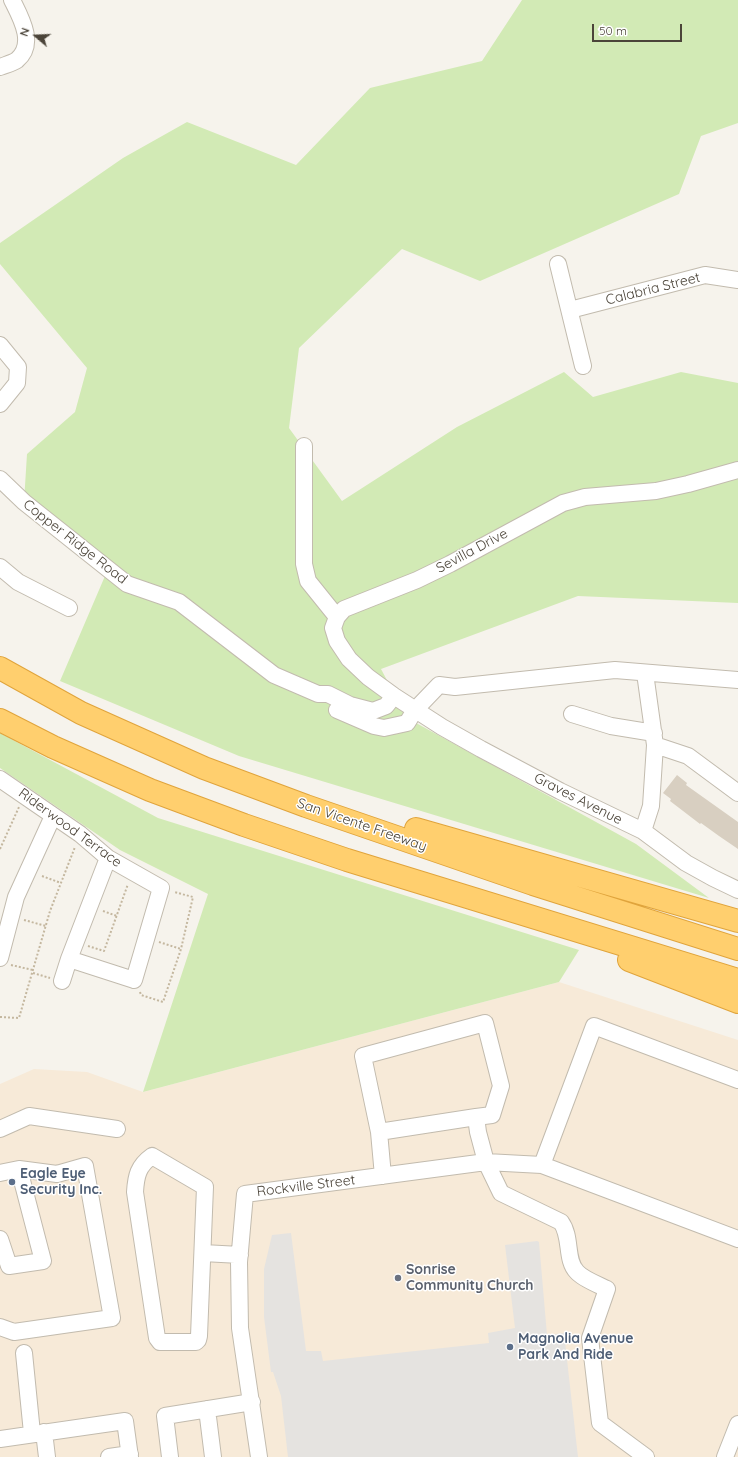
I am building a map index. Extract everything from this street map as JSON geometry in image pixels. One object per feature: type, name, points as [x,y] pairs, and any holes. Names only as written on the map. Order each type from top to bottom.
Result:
[{"type":"highway","name":"San Vicente Freeway","points":[[0,668],[80,713],[204,768],[306,806],[533,884],[738,949]]},
{"type":"highway","points":[[0,720],[53,747],[143,786],[244,825],[347,860],[738,980]]},
{"type":"highway","points":[[204,768],[738,921]]},
{"type":"highway","points":[[572,929],[616,955],[738,1002]]},
{"type":"street","points":[[0,67],[16,61],[25,52],[27,42],[20,16],[12,0]]},
{"type":"street","points":[[558,264],[583,366]]},
{"type":"street","name":"Calabria Street","points":[[570,310],[705,275],[738,280]]},
{"type":"street","points":[[0,345],[18,367],[17,383],[0,404]]},
{"type":"street","points":[[304,446],[304,564],[308,581],[337,617],[333,628],[337,641],[349,658],[368,677],[415,710]]},
{"type":"street","name":"Sevilla Drive","points":[[337,617],[344,609],[417,580],[444,567],[563,503],[585,497],[656,491],[738,470]]},
{"type":"street","name":"Copper Ridge Road","points":[[0,479],[24,502],[128,584],[179,602],[274,674],[318,694],[328,694],[350,705],[373,711],[386,706],[394,696]]},
{"type":"street","points":[[0,567],[18,582],[69,608]]},
{"type":"street","name":"Copper Ridge Road","points":[[318,694],[325,704],[374,726],[384,728],[407,723],[415,710],[439,685],[455,687],[615,670],[645,673]]},
{"type":"street","points":[[642,831],[651,806],[655,739],[645,673],[738,680]]},
{"type":"street","name":"Graves Avenue","points":[[415,710],[481,749],[560,791],[642,831],[686,863],[738,890]]},
{"type":"street","points":[[572,714],[655,739],[688,756],[738,793]]},
{"type":"street","name":"Riderwood Terrace","points":[[0,779],[80,834],[108,858],[161,888]]},
{"type":"street","points":[[3,961],[16,897],[53,816]]},
{"type":"street","points":[[62,981],[108,858]]},
{"type":"street","points":[[69,959],[138,987],[147,938],[161,888]]},
{"type":"street","points":[[379,1132],[492,1115],[501,1086],[485,1023],[363,1056],[379,1132],[383,1176]]},
{"type":"street","points":[[542,1165],[594,1026],[738,1080]]},
{"type":"street","points":[[0,1128],[29,1116],[117,1129]]},
{"type":"street","points":[[476,1118],[486,1162],[501,1193],[561,1222],[566,1228],[571,1265],[577,1273],[607,1289],[590,1338],[600,1423],[646,1457]]},
{"type":"street","points":[[152,1156],[205,1187],[203,1253],[198,1340],[196,1342],[160,1342],[157,1338],[135,1192],[137,1174],[147,1160],[152,1156]]},
{"type":"street","name":"Rockville Street","points":[[259,1457],[240,1328],[240,1255],[246,1194],[486,1162],[542,1165],[738,1239]]},
{"type":"street","points":[[0,1173],[19,1169],[57,1174],[85,1166],[112,1318],[14,1332],[0,1326]]},
{"type":"street","points":[[0,1241],[9,1266],[43,1261],[19,1169]]},
{"type":"street","points":[[203,1253],[240,1255]]},
{"type":"street","points":[[24,1353],[38,1433],[47,1457]]},
{"type":"street","points":[[170,1457],[165,1416],[252,1402]]},
{"type":"street","points":[[207,1409],[213,1457]]},
{"type":"street","points":[[0,1439],[125,1421],[130,1456],[108,1457]]},
{"type":"street","points":[[725,1457],[738,1424]]},
{"type":"path","points":[[0,850],[1,843],[24,795]]},
{"type":"path","points":[[0,1017],[19,1018],[46,926],[80,834]]},
{"type":"path","points":[[28,870],[61,883]]},
{"type":"path","points":[[104,951],[132,872]]},
{"type":"path","points":[[138,987],[163,1002],[181,949],[193,897],[161,888]]},
{"type":"path","points":[[11,916],[46,926]]},
{"type":"path","points":[[147,938],[181,949]]},
{"type":"path","points":[[3,961],[62,981]]},
{"type":"shaded area","points":[[559,982],[738,1040],[738,1457],[0,1457],[0,1084],[34,1069],[87,1072],[143,1092]]},
{"type":"shaded area","name":"Magnolia Avenue Park And Ride","points":[[291,1233],[306,1351],[321,1351],[323,1361],[489,1343],[488,1333],[515,1328],[505,1245],[539,1242],[547,1335],[564,1333],[578,1457],[288,1457],[281,1396],[273,1372],[271,1372],[264,1317],[264,1269],[272,1235]]},
{"type":"green space","points":[[522,0],[738,0],[738,123],[701,136],[679,194],[480,281],[402,249],[299,348],[289,428],[342,501],[457,427],[564,372],[593,397],[681,372],[738,383],[738,603],[578,596],[381,669],[407,718],[636,844],[709,898],[239,756],[60,681],[108,569],[24,502],[27,454],[75,412],[87,368],[0,264],[0,243],[123,158],[187,122],[296,165],[370,88],[482,61]]},
{"type":"green space","points":[[0,733],[158,818],[579,950],[559,982],[143,1092],[208,894],[120,850],[0,768]]},
{"type":"building","points":[[677,775],[687,783],[686,785],[738,822],[738,849],[701,823],[700,824],[670,801],[671,799],[663,793]]},
{"type":"place","name":"Eagle Eye Security Inc.","points":[[12,1182]]},
{"type":"place","name":"Sonrise Community Church","points":[[398,1278]]},
{"type":"place","name":"Magnolia Avenue Park And Ride","points":[[510,1347]]}]
